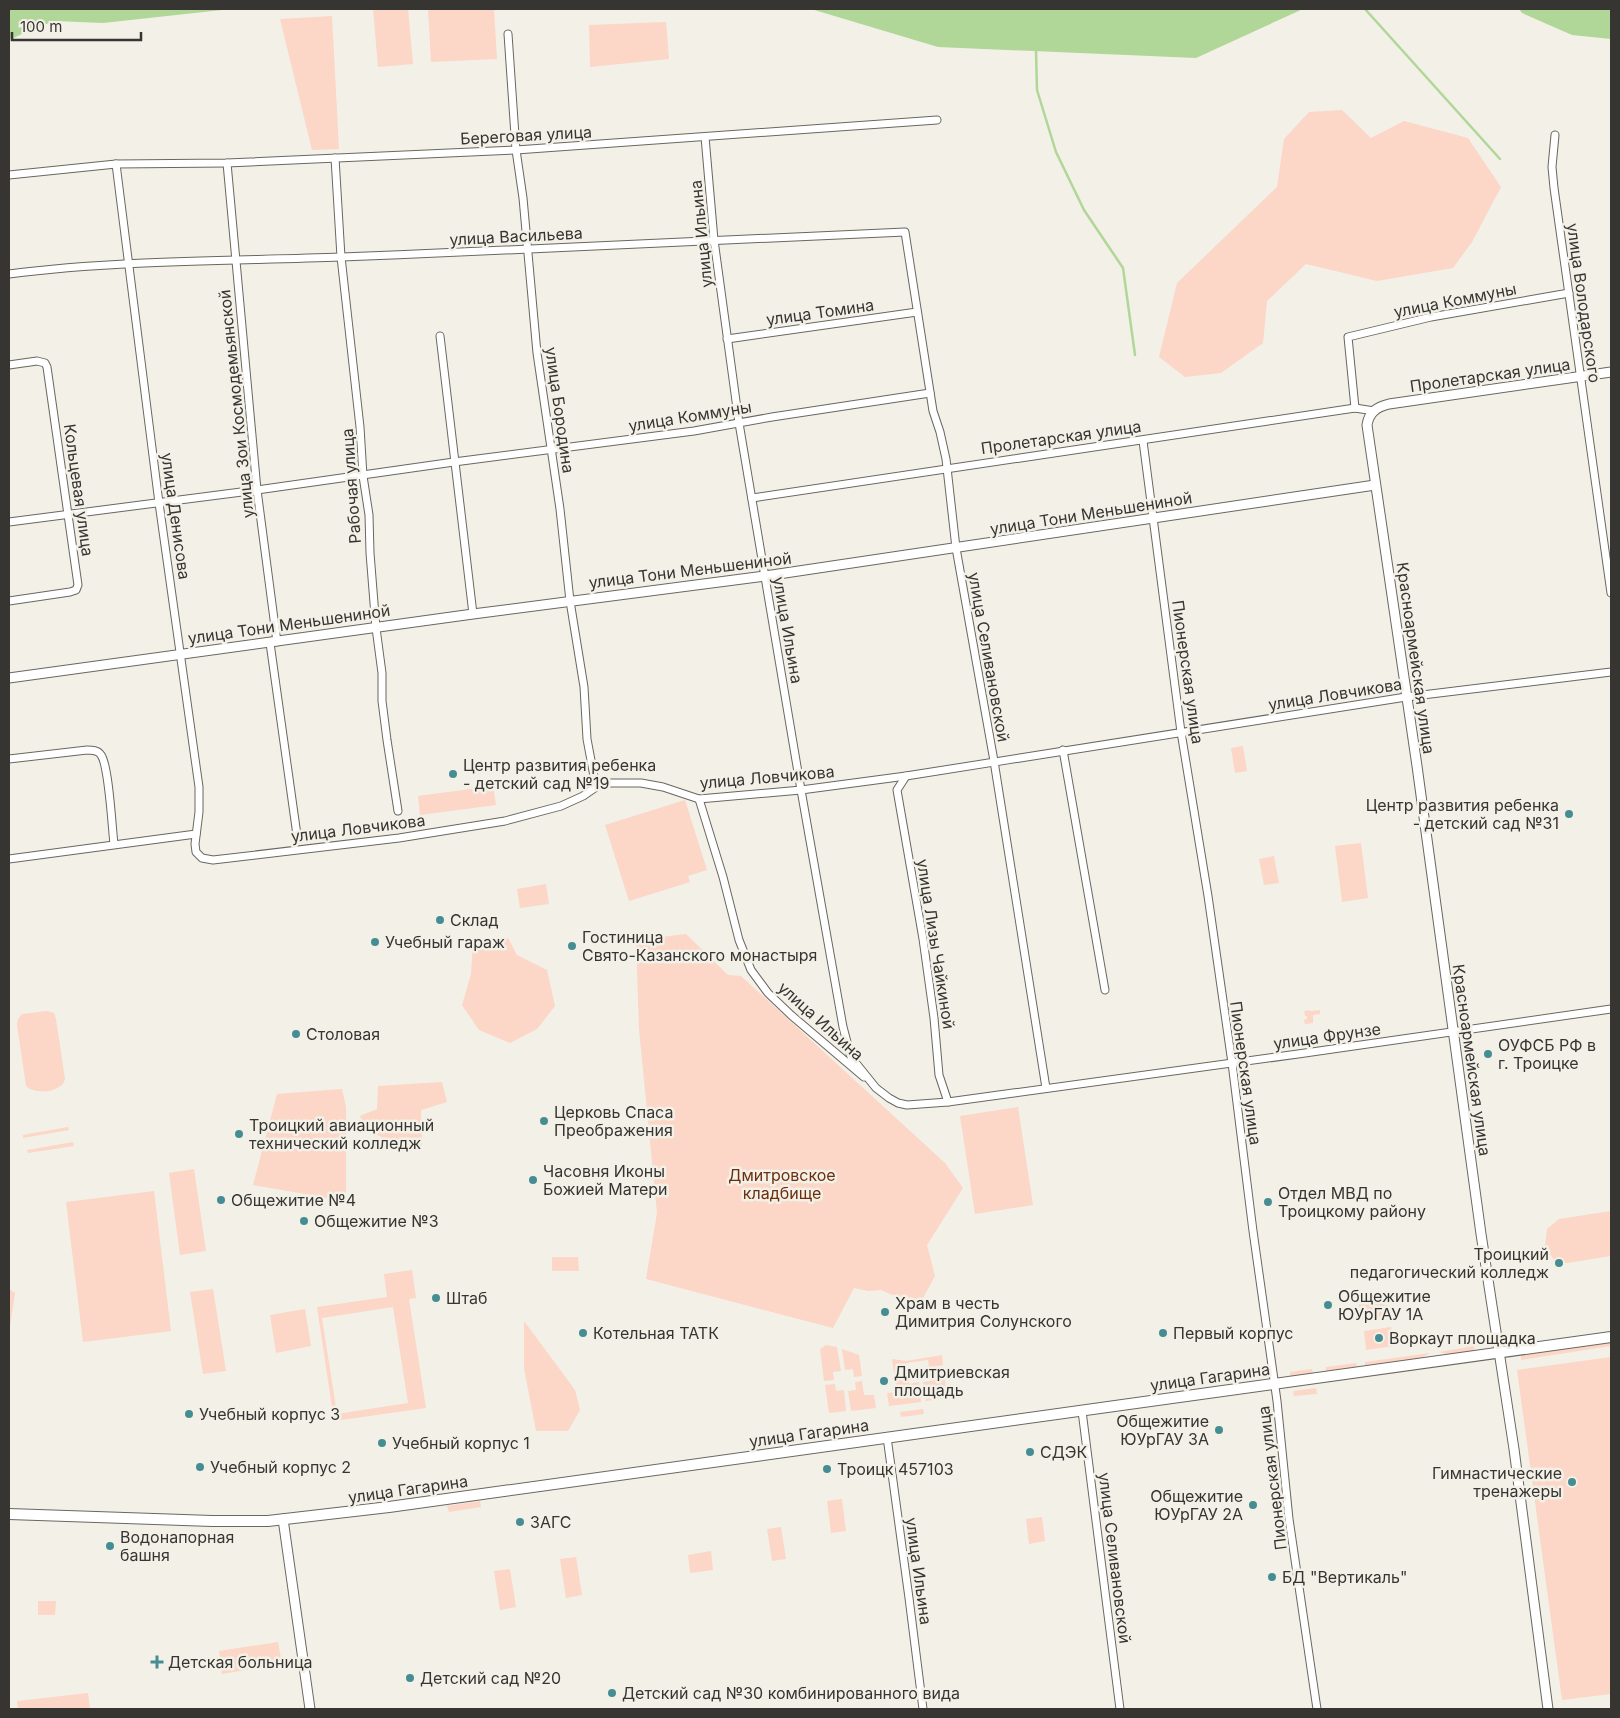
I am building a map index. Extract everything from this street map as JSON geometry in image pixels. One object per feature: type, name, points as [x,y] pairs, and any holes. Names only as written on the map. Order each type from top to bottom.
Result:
[{"type":"main road","name":"улица Гагарина","points":[[9,1514],[212,1522],[283,1520],[389,1507],[1611,1337]]},
{"type":"street","name":"улица Бородина","points":[[508,34],[516,150],[523,198],[526,249],[537,353],[560,509],[570,601],[584,687],[587,739],[596,787]]},
{"type":"street","name":"Береговая улица","points":[[9,175],[116,164],[227,163],[516,150],[937,120]]},
{"type":"street","name":"улица Володарского","points":[[1555,135],[1552,167],[1611,593]]},
{"type":"street","name":"улица Ильина","points":[[705,137],[714,240],[739,423],[843,1027],[851,1057],[876,1088]]},
{"type":"street","name":"Рабочая улица","points":[[335,158],[341,257],[360,427],[363,476],[369,516],[376,628],[382,674],[382,701],[386,740],[398,811]]},
{"type":"street","name":"улица Зои Космодемьянской","points":[[227,163],[273,642]]},
{"type":"street","name":"улица Денисова","points":[[116,164],[159,503],[199,787],[196,852],[202,858],[213,860]]},
{"type":"street","name":"улица Васильева","points":[[9,274],[128,264],[341,257],[906,232]]},
{"type":"street","name":"улица Селивановской","points":[[906,232],[933,411],[944,445],[956,548],[994,761],[1046,1088]]},
{"type":"street","name":"улица Коммуны","points":[[1355,408],[1348,338],[1431,317],[1569,293]]},
{"type":"street","name":"улица Томина","points":[[727,339],[917,312]]},
{"type":"street","points":[[440,336],[472,614]]},
{"type":"street","name":"Кольцевая улица","points":[[9,365],[37,361],[45,363],[47,367],[78,585],[76,590],[70,592],[9,601]]},
{"type":"street","name":"Пролетарская улица","points":[[752,498],[1355,408],[1372,413],[1379,407],[1389,404],[1611,372]]},
{"type":"street","name":"улица Коммуны","points":[[9,522],[694,431],[930,393]]},
{"type":"street","name":"Красноармейская улица","points":[[1372,413],[1367,420],[1367,434],[1500,1353],[1548,1709]]},
{"type":"street","name":"Пионерская улица","points":[[1143,440],[1181,732],[1208,896],[1232,1064],[1274,1384],[1289,1519],[1317,1709]]},
{"type":"street","name":"улица Тони Меньшениной","points":[[9,678],[472,614],[765,576],[1375,485]]},
{"type":"street","points":[[273,642],[297,835]]},
{"type":"street","name":"улица Ловчикова","points":[[213,860],[392,839],[505,821],[561,806],[583,796],[596,787],[608,783],[641,783],[663,787],[699,799],[801,790],[906,776],[1406,697],[1611,672]]},
{"type":"street","points":[[9,759],[87,750],[98,752],[102,756],[106,768],[114,844]]},
{"type":"street","points":[[1063,750],[1105,990]]},
{"type":"street","points":[[886,779],[897,790],[906,776]]},
{"type":"street","name":"улица Лизы Чайкиной","points":[[897,790],[924,938],[939,1075],[948,1102]]},
{"type":"street","name":"улица Ильина","points":[[699,799],[750,970],[768,993],[791,1015],[876,1088],[898,1103]]},
{"type":"street","points":[[9,859],[196,834]]},
{"type":"street","name":"улица Фрунзе","points":[[898,1103],[907,1105],[948,1102],[1232,1064],[1611,1009]]},
{"type":"street","name":"улица Селивановской","points":[[1082,1411],[1120,1709]]},
{"type":"street","name":"улица Ильина","points":[[887,1437],[910,1598],[923,1709]]},
{"type":"street","points":[[283,1520],[310,1709]]},
{"type":"green space","points":[[373,9],[408,9],[413,64],[378,67]]},
{"type":"green space","points":[[428,9],[494,9],[497,59],[431,62]]},
{"type":"green space","points":[[332,16],[339,149],[312,150],[280,19]]},
{"type":"green space","points":[[666,22],[669,59],[590,67],[589,25]]},
{"type":"green space","points":[[1342,110],[1371,138],[1404,121],[1468,138],[1501,187],[1472,242],[1453,268],[1377,281],[1306,264],[1267,301],[1263,343],[1221,373],[1185,377],[1159,357],[1177,283],[1277,187],[1284,139],[1309,112]]},
{"type":"green space","points":[[1243,746],[1247,771],[1235,773],[1231,748]]},
{"type":"green space","points":[[493,786],[496,805],[420,815],[418,796]]},
{"type":"green space","points":[[685,800],[707,870],[688,876],[690,882],[629,901],[605,825]]},
{"type":"green space","points":[[1361,843],[1368,898],[1342,902],[1335,846]]},
{"type":"green space","points":[[1274,856],[1279,883],[1264,885],[1259,859]]},
{"type":"green space","points":[[546,884],[549,904],[520,908],[517,889]]},
{"type":"green space","name":"Дмитровское кладбище","points":[[686,934],[728,975],[741,976],[945,1163],[963,1188],[927,1245],[935,1276],[923,1298],[909,1302],[881,1290],[868,1291],[854,1288],[833,1328],[646,1279],[657,1213],[639,1029],[636,940]]},
{"type":"green space","points":[[508,938],[517,955],[547,970],[555,1006],[537,1029],[510,1043],[479,1030],[462,1005],[471,974],[473,941]]},
{"type":"green space","points":[[1320,1010],[1320,1014],[1313,1015],[1313,1023],[1305,1024],[1304,1020],[1307,1019],[1307,1016],[1305,1016],[1304,1011]]},
{"type":"green space","points":[[47,1011],[54,1013],[56,1019],[65,1079],[63,1084],[54,1090],[35,1091],[26,1086],[17,1025],[18,1019],[22,1014]]},
{"type":"green space","points":[[442,1082],[447,1102],[421,1110],[422,1147],[397,1144],[366,1130],[360,1116],[377,1109],[378,1086]]},
{"type":"green space","points":[[342,1089],[346,1107],[346,1201],[253,1185],[277,1094]]},
{"type":"green space","points":[[1018,1107],[1033,1205],[975,1214],[960,1116]]},
{"type":"green space","points":[[68,1127],[69,1130],[23,1138],[23,1135]]},
{"type":"green space","points":[[73,1142],[74,1146],[28,1153],[27,1150]]},
{"type":"green space","points":[[194,1169],[206,1251],[180,1255],[169,1173]]},
{"type":"green space","points":[[154,1191],[171,1331],[83,1342],[66,1202]]},
{"type":"green space","points":[[1611,1211],[1611,1256],[1567,1263],[1554,1260],[1545,1246],[1547,1229],[1559,1219]]},
{"type":"green space","points":[[552,1257],[578,1257],[579,1271],[552,1271]]},
{"type":"green space","points":[[412,1270],[416,1298],[409,1299],[426,1408],[334,1421],[317,1307],[387,1297],[384,1274]],"holes":[[[393,1307],[408,1403],[337,1414],[322,1318]]]},
{"type":"green space","points":[[9,1289],[15,1293],[9,1334]]},
{"type":"green space","points":[[213,1289],[226,1371],[203,1374],[190,1292]]},
{"type":"green space","points":[[1374,1296],[1375,1302],[1384,1301],[1384,1305],[1388,1305],[1389,1310],[1394,1310],[1395,1315],[1361,1320],[1358,1298]]},
{"type":"green space","points":[[305,1309],[311,1346],[276,1353],[270,1315]]},
{"type":"green space","points":[[524,1321],[575,1390],[580,1410],[568,1431],[536,1431],[524,1368]]},
{"type":"green space","name":"Воркаут площадка","points":[[1391,1327],[1394,1346],[1366,1350],[1364,1331]]},
{"type":"green space","points":[[1611,1341],[1611,1346],[1521,1360],[1521,1355]]},
{"type":"green space","points":[[826,1345],[837,1347],[841,1371],[833,1372],[834,1380],[824,1381],[820,1349]]},
{"type":"green space","points":[[1474,1346],[1474,1351],[1451,1355],[1439,1352]]},
{"type":"green space","points":[[842,1349],[859,1355],[862,1376],[854,1377],[853,1369],[845,1370]]},
{"type":"green space","points":[[1430,1353],[1419,1359],[1365,1367],[1365,1362]]},
{"type":"green space","points":[[942,1355],[943,1365],[929,1368],[928,1360],[906,1363],[907,1372],[894,1373],[892,1359],[906,1361]]},
{"type":"green space","points":[[1611,1357],[1611,1694],[1562,1700],[1517,1370]]},
{"type":"green space","points":[[1356,1363],[1357,1367],[1326,1371],[1326,1367]]},
{"type":"green space","points":[[1312,1369],[1313,1373],[1290,1376],[1290,1372]]},
{"type":"green space","points":[[944,1370],[947,1398],[926,1401],[923,1382],[931,1381],[930,1372]]},
{"type":"green space","points":[[908,1375],[909,1384],[919,1382],[921,1402],[889,1406],[887,1393],[897,1392],[895,1377]]},
{"type":"green space","points":[[862,1381],[864,1395],[874,1395],[876,1408],[851,1411],[848,1391],[856,1390],[855,1382]]},
{"type":"green space","points":[[835,1384],[836,1391],[844,1390],[846,1411],[829,1413],[825,1385]]},
{"type":"green space","points":[[1316,1388],[1317,1394],[1294,1396],[1293,1391]]},
{"type":"green space","points":[[923,1409],[924,1414],[901,1417],[900,1412]]},
{"type":"green space","points":[[842,1499],[846,1531],[831,1533],[827,1501]]},
{"type":"green space","points":[[480,1501],[481,1507],[449,1512],[447,1506]]},
{"type":"green space","points":[[1042,1517],[1045,1541],[1029,1544],[1026,1519]]},
{"type":"green space","points":[[781,1527],[786,1559],[772,1561],[767,1529]]},
{"type":"green space","points":[[711,1551],[713,1570],[690,1573],[688,1555]]},
{"type":"green space","points":[[576,1557],[582,1595],[566,1598],[560,1559]]},
{"type":"green space","points":[[510,1569],[516,1607],[500,1610],[494,1571]]},
{"type":"green space","points":[[38,1601],[56,1601],[55,1615],[38,1615]]},
{"type":"green space","points":[[278,1642],[282,1664],[222,1674],[219,1651]]},
{"type":"green space","points":[[88,1693],[90,1709],[18,1709],[17,1701]]},
{"type":"shaded area","points":[[9,9],[231,9],[103,23],[55,21],[9,40]]},
{"type":"shaded area","points":[[811,9],[1303,9],[1196,58],[938,47]]},
{"type":"shaded area","points":[[1519,9],[1611,9],[1611,39],[1572,35],[1522,13]]},
{"type":"waterway","points":[[1365,9],[1500,159]]},
{"type":"waterway","points":[[1036,51],[1037,90],[1056,152],[1084,210],[1123,268],[1135,355]]},
{"type":"place","name":"Центр развития ребенка - детский сад №19","points":[[453,774]]},
{"type":"place","name":"Центр развития ребенка - детский сад №31","points":[[1569,814]]},
{"type":"place","name":"Склад","points":[[440,920]]},
{"type":"place","name":"Учебный гараж","points":[[375,942]]},
{"type":"place","name":"Гостиница Свято-Казанского монастыря","points":[[572,946]]},
{"type":"place","name":"Столовая","points":[[296,1034]]},
{"type":"place","name":"ОУФСБ РФ в г. Троицке","points":[[1488,1054]]},
{"type":"place","name":"Церковь Спаса Преображения","points":[[544,1121]]},
{"type":"place","name":"Троицкий авиационный технический колледж","points":[[239,1134]]},
{"type":"place","name":"Часовня Иконы Божией Матери","points":[[533,1180]]},
{"type":"place","name":"Общежитие №4","points":[[221,1200]]},
{"type":"place","name":"Отдел МВД по Троицкому району","points":[[1268,1202]]},
{"type":"place","name":"Общежитие №3","points":[[304,1221]]},
{"type":"place","name":"Троицкий педагогический колледж","points":[[1559,1263]]},
{"type":"place","name":"Штаб","points":[[436,1298]]},
{"type":"place","name":"Общежитие ЮУрГАУ 1А","points":[[1328,1305]]},
{"type":"place","name":"Храм в честь Димитрия Солунского","points":[[885,1312]]},
{"type":"place","name":"Котельная ТАТК","points":[[583,1333]]},
{"type":"place","name":"Первый корпус","points":[[1163,1333]]},
{"type":"place","name":"Воркаут площадка","points":[[1379,1338]]},
{"type":"place","name":"Дмитриевская площадь","points":[[884,1381]]},
{"type":"place","name":"Учебный корпус 3","points":[[189,1414]]},
{"type":"place","name":"Общежитие ЮУрГАУ 3А","points":[[1219,1430]]},
{"type":"place","name":"Учебный корпус 1","points":[[382,1443]]},
{"type":"place","name":"СДЭК","points":[[1030,1452]]},
{"type":"place","name":"Учебный корпус 2","points":[[200,1467]]},
{"type":"place","name":"Троицк 457103","points":[[827,1469]]},
{"type":"place","name":"Гимнастические тренажеры","points":[[1572,1482]]},
{"type":"place","name":"Общежитие ЮУрГАУ 2А","points":[[1253,1505]]},
{"type":"place","name":"ЗАГС","points":[[520,1522]]},
{"type":"place","name":"Водонапорная башня","points":[[110,1546]]},
{"type":"place","name":"БД \"Вертикаль\"","points":[[1272,1577]]},
{"type":"place","name":"Детская больница","points":[[157,1662]]},
{"type":"place","name":"Детский сад №20","points":[[410,1678]]},
{"type":"place","name":"Детский сад №30 комбинированного вида","points":[[612,1693]]}]
